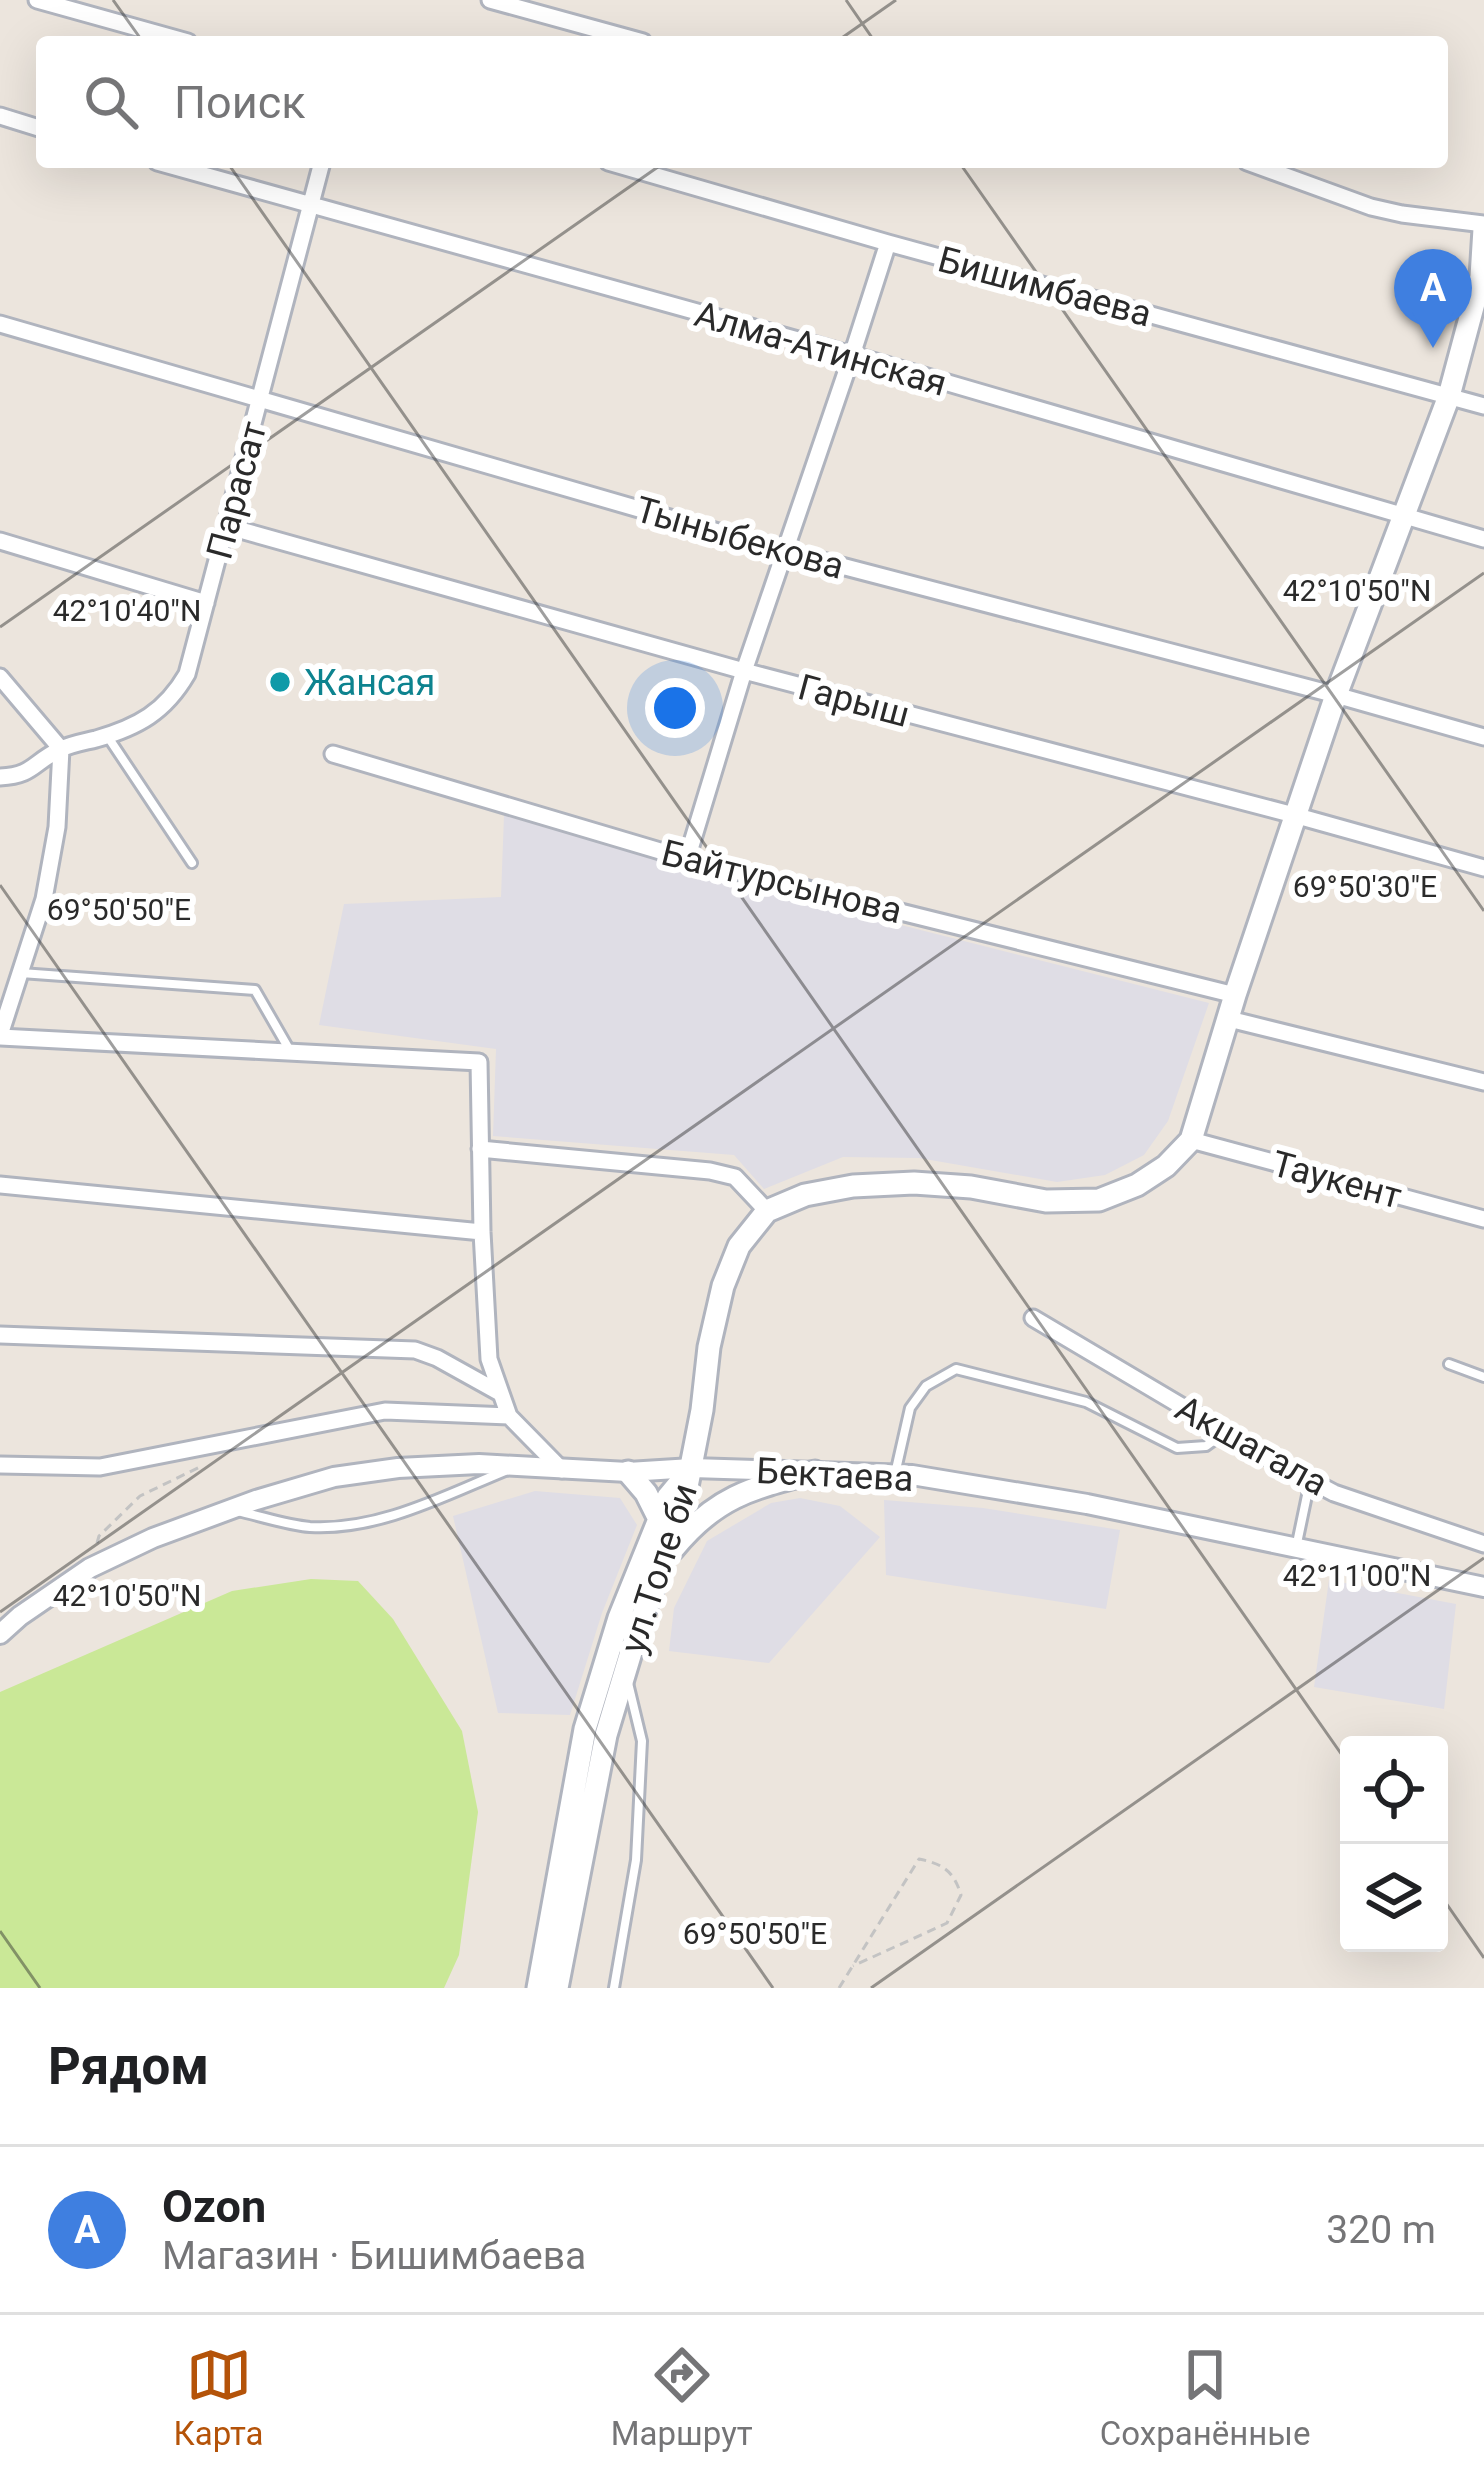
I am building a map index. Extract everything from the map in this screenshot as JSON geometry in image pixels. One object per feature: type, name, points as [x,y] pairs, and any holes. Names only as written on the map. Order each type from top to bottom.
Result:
[{"type":"main road","points":[[692,1468],[723,1286],[740,1246],[767,1211],[805,1195],[853,1186],[914,1183],[971,1187],[1046,1201],[1099,1200],[1138,1185],[1166,1166],[1191,1140],[1294,815],[1449,396],[1482,278],[1484,226]]},
{"type":"main road","name":"ул.Толе би","points":[[538,1988],[585,1729],[619,1618],[668,1497],[692,1468]]},
{"type":"main road","name":"ул.Толе би","points":[[557,1988],[606,1735],[692,1468]]},
{"type":"main road","points":[[628,1472],[659,1519]]},
{"type":"main road","points":[[662,1564],[695,1522],[724,1502],[756,1486],[815,1472]]},
{"type":"street","points":[[37,0],[166,36]]},
{"type":"street","points":[[490,0],[621,36]]},
{"type":"street","points":[[0,116],[36,127]]},
{"type":"street","name":"Алма-Атинская","points":[[177,168],[852,355],[1484,539]]},
{"type":"street","name":"Парасат","points":[[0,777],[21,776],[61,748],[146,719],[173,697],[187,674],[320,168]]},
{"type":"street","name":"Бишимбаева","points":[[629,168],[1484,406]]},
{"type":"street","points":[[1264,168],[1371,206],[1484,226]]},
{"type":"street","points":[[687,859],[744,671],[888,243]]},
{"type":"street","name":"Тыныбекова","points":[[0,324],[784,551],[1484,737]]},
{"type":"street","name":"Гарыш","points":[[226,526],[744,671],[1484,868]]},
{"type":"street","points":[[0,541],[206,603]]},
{"type":"street","points":[[0,677],[61,748],[57,827],[44,899],[12,980],[0,1036],[479,1062],[489,1359],[509,1416],[562,1470]]},
{"type":"street","name":"Байтурсынова","points":[[333,754],[687,859],[1235,995]]},
{"type":"street","points":[[1229,1019],[1484,1082]]},
{"type":"street","name":"Таукент","points":[[1191,1140],[1484,1219]]},
{"type":"street","points":[[481,1149],[710,1171],[735,1177],[767,1211]]},
{"type":"street","points":[[0,1185],[482,1232]]},
{"type":"street","name":"Акшагала","points":[[1033,1318],[1334,1493],[1484,1544]]},
{"type":"street","points":[[0,1335],[415,1350],[500,1393]]},
{"type":"street","points":[[0,1465],[100,1467],[385,1411],[509,1416]]},
{"type":"street","name":"Бектаева","points":[[0,1634],[90,1568],[230,1509],[334,1477],[478,1464],[628,1472],[692,1468],[894,1475],[984,1486],[1484,1587]]},
{"type":"lane","points":[[108,735],[192,863]]},
{"type":"lane","points":[[12,980],[255,990],[290,1052]]},
{"type":"lane","points":[[1449,1364],[1484,1377]]},
{"type":"lane","points":[[894,1475],[910,1408],[926,1386],[956,1369],[1086,1402],[1178,1448],[1206,1447],[1225,1432]]},
{"type":"lane","points":[[230,1509],[308,1527],[353,1525],[409,1510],[517,1466]]},
{"type":"lane","points":[[1296,1548],[1310,1480]]},
{"type":"lane","points":[[614,1988],[636,1860],[642,1741],[625,1670]]},
{"type":"path","points":[[90,1568],[99,1536],[140,1496],[200,1469],[224,1443]]},
{"type":"path","points":[[838,1988],[920,1859],[939,1863],[955,1876],[962,1895],[947,1924],[853,1966]]},
{"type":"shaded area","points":[[504,815],[739,884],[1209,1003],[1168,1121],[1144,1155],[1105,1175],[1057,1182],[919,1158],[843,1157],[764,1189],[734,1155],[493,1136],[496,1049],[319,1025],[344,904],[501,897]]},
{"type":"shaded area","points":[[535,1491],[620,1498],[637,1525],[602,1613],[570,1715],[498,1713],[453,1516]]},
{"type":"shaded area","points":[[800,1498],[840,1506],[880,1537],[769,1663],[669,1651],[674,1608],[707,1541],[771,1503]]},
{"type":"shaded area","points":[[884,1500],[983,1508],[1120,1530],[1106,1609],[886,1575]]},
{"type":"shaded area","points":[[1329,1580],[1456,1604],[1444,1709],[1314,1687]]},
{"type":"green space","points":[[311,1579],[358,1581],[393,1619],[462,1731],[478,1812],[459,1955],[444,1988],[0,1988],[0,1692],[232,1591]]},
{"type":"place","name":"Ozon","points":[[1433,348]]},
{"type":"place","name":"Жансая","points":[[280,682]]}]
